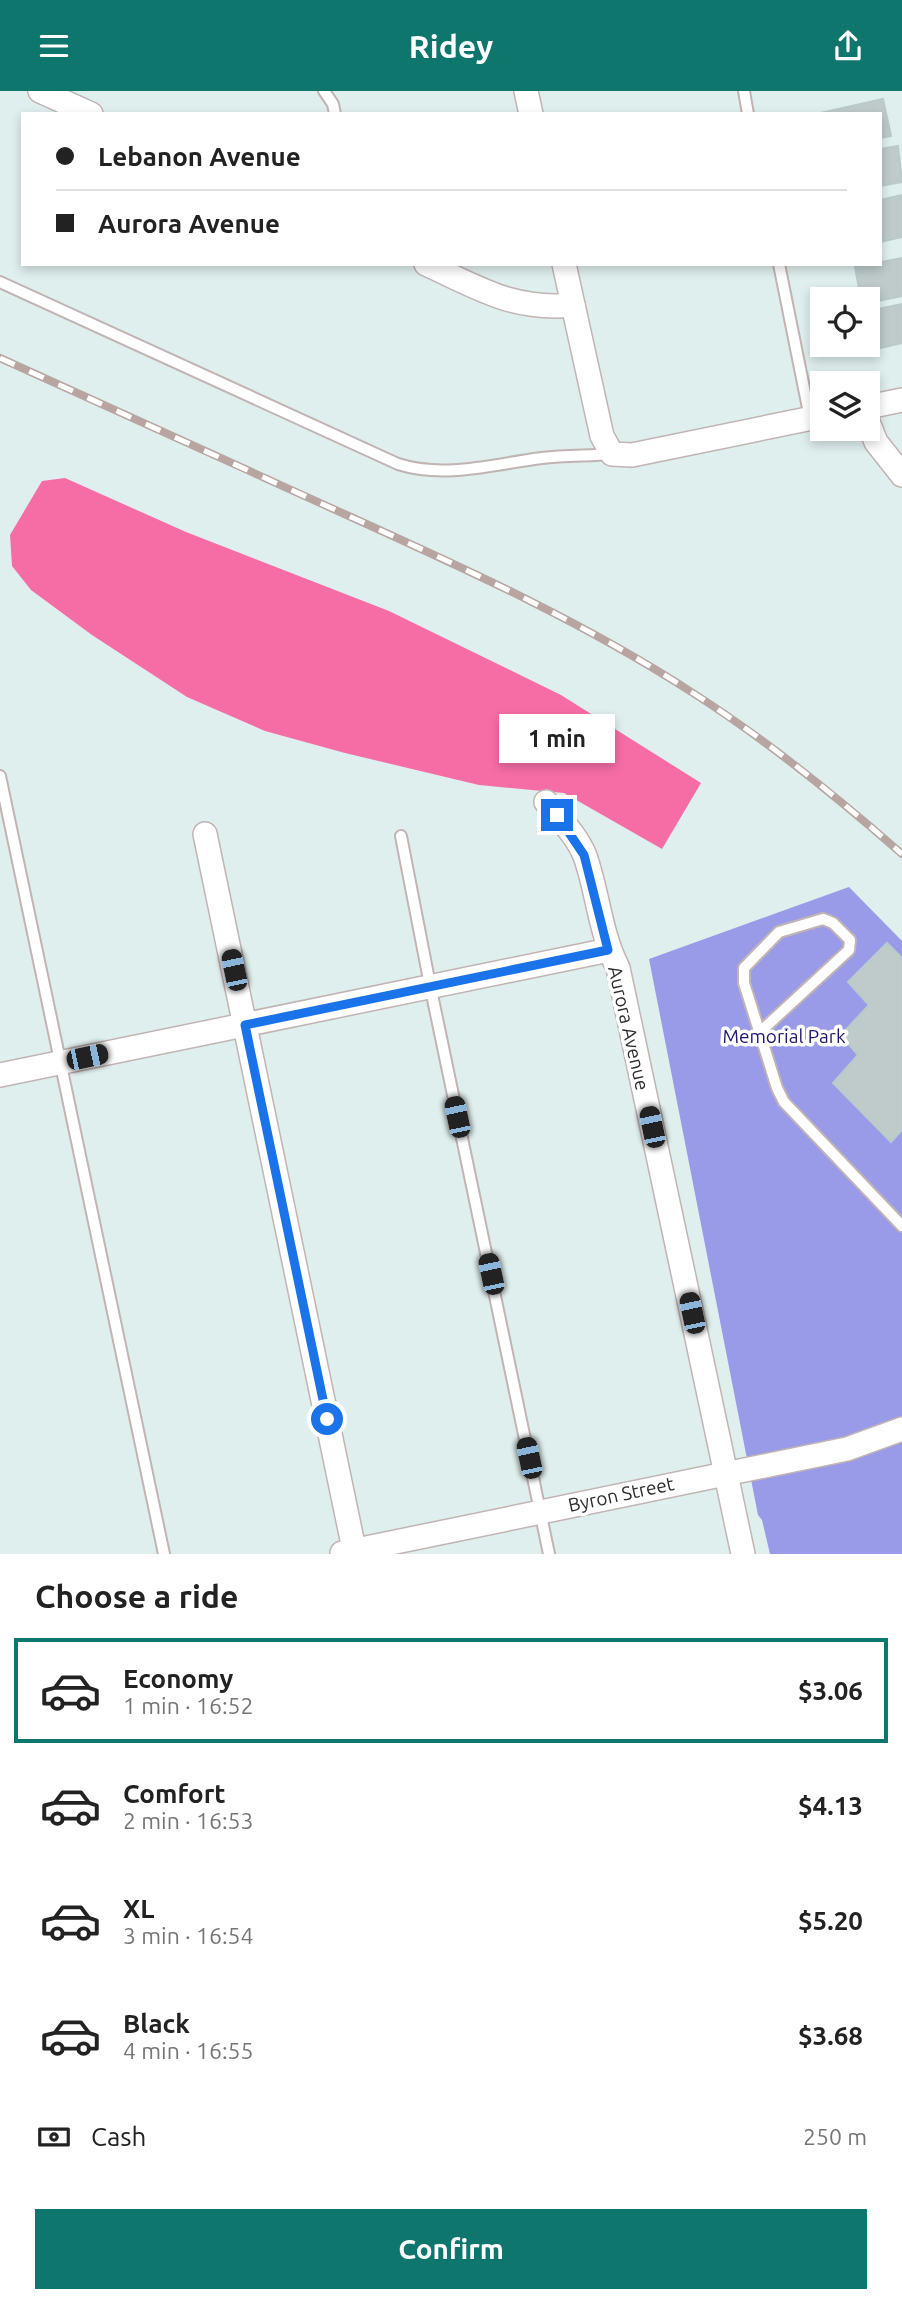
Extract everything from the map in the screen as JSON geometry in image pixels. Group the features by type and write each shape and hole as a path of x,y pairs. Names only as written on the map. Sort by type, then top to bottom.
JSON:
{"street":[{"path":"40,91 87,112"},
{"path":"526,91 531,112"},
{"path":"430,266 509,302 543,308 573,305"},
{"path":"564,266 602,436 612,454 632,455 810,418"},
{"path":"880,405 902,400"},
{"path":"876,441 902,475"},
{"name":"Aurora Avenue","path":"546,802 567,827 584,855 608,950 618,968 743,1554"},
{"path":"205,834 350,1553"},
{"path":"0,1075 608,950"},
{"name":"Byron Street","path":"350,1553 540,1511 847,1449 902,1429"}],"lane":[{"path":"324,91 333,104 335,112"},
{"path":"744,91 748,112"},
{"path":"779,266 810,392"},
{"path":"0,282 398,464 420,471 448,471 545,457 612,454"},
{"path":"0,776 164,1554"},
{"path":"401,836 550,1554"},
{"path":"761,1031 849,950 850,940 833,923 823,919 779,932 744,968 744,983 777,1088 784,1102 900,1220"}],"green space":[{"name":"Memorial Park","path":"849,887 902,941 902,1554 770,1554 762,1520 758,1515 649,959"}],"shaded area":[{"path":"65,478 186,532 389,611 561,695 701,783 662,849 564,793 479,785 345,753 265,731 187,697 92,635 31,590 12,566 10,535 42,481"}],"building":[{"path":"883,99 891,136 882,138 882,112 825,112"},
{"path":"898,146 902,182 882,186 882,149"},
{"path":"902,195 902,237 882,242 882,200"},
{"path":"902,258 902,296 880,301 880,287 859,287 855,267 882,266 882,262"},
{"path":"902,304 902,343 880,348 880,309"},
{"path":"887,943 902,958 902,1130 891,1142 833,1083 858,1055 841,1035 869,1005 848,982"}],"railway":[{"path":"0,358 439,557 610,643 748,730 827,790 902,854"}],"route":[{"path":"327,1419 245,1025 608,950 584,855 557,815"}]}
